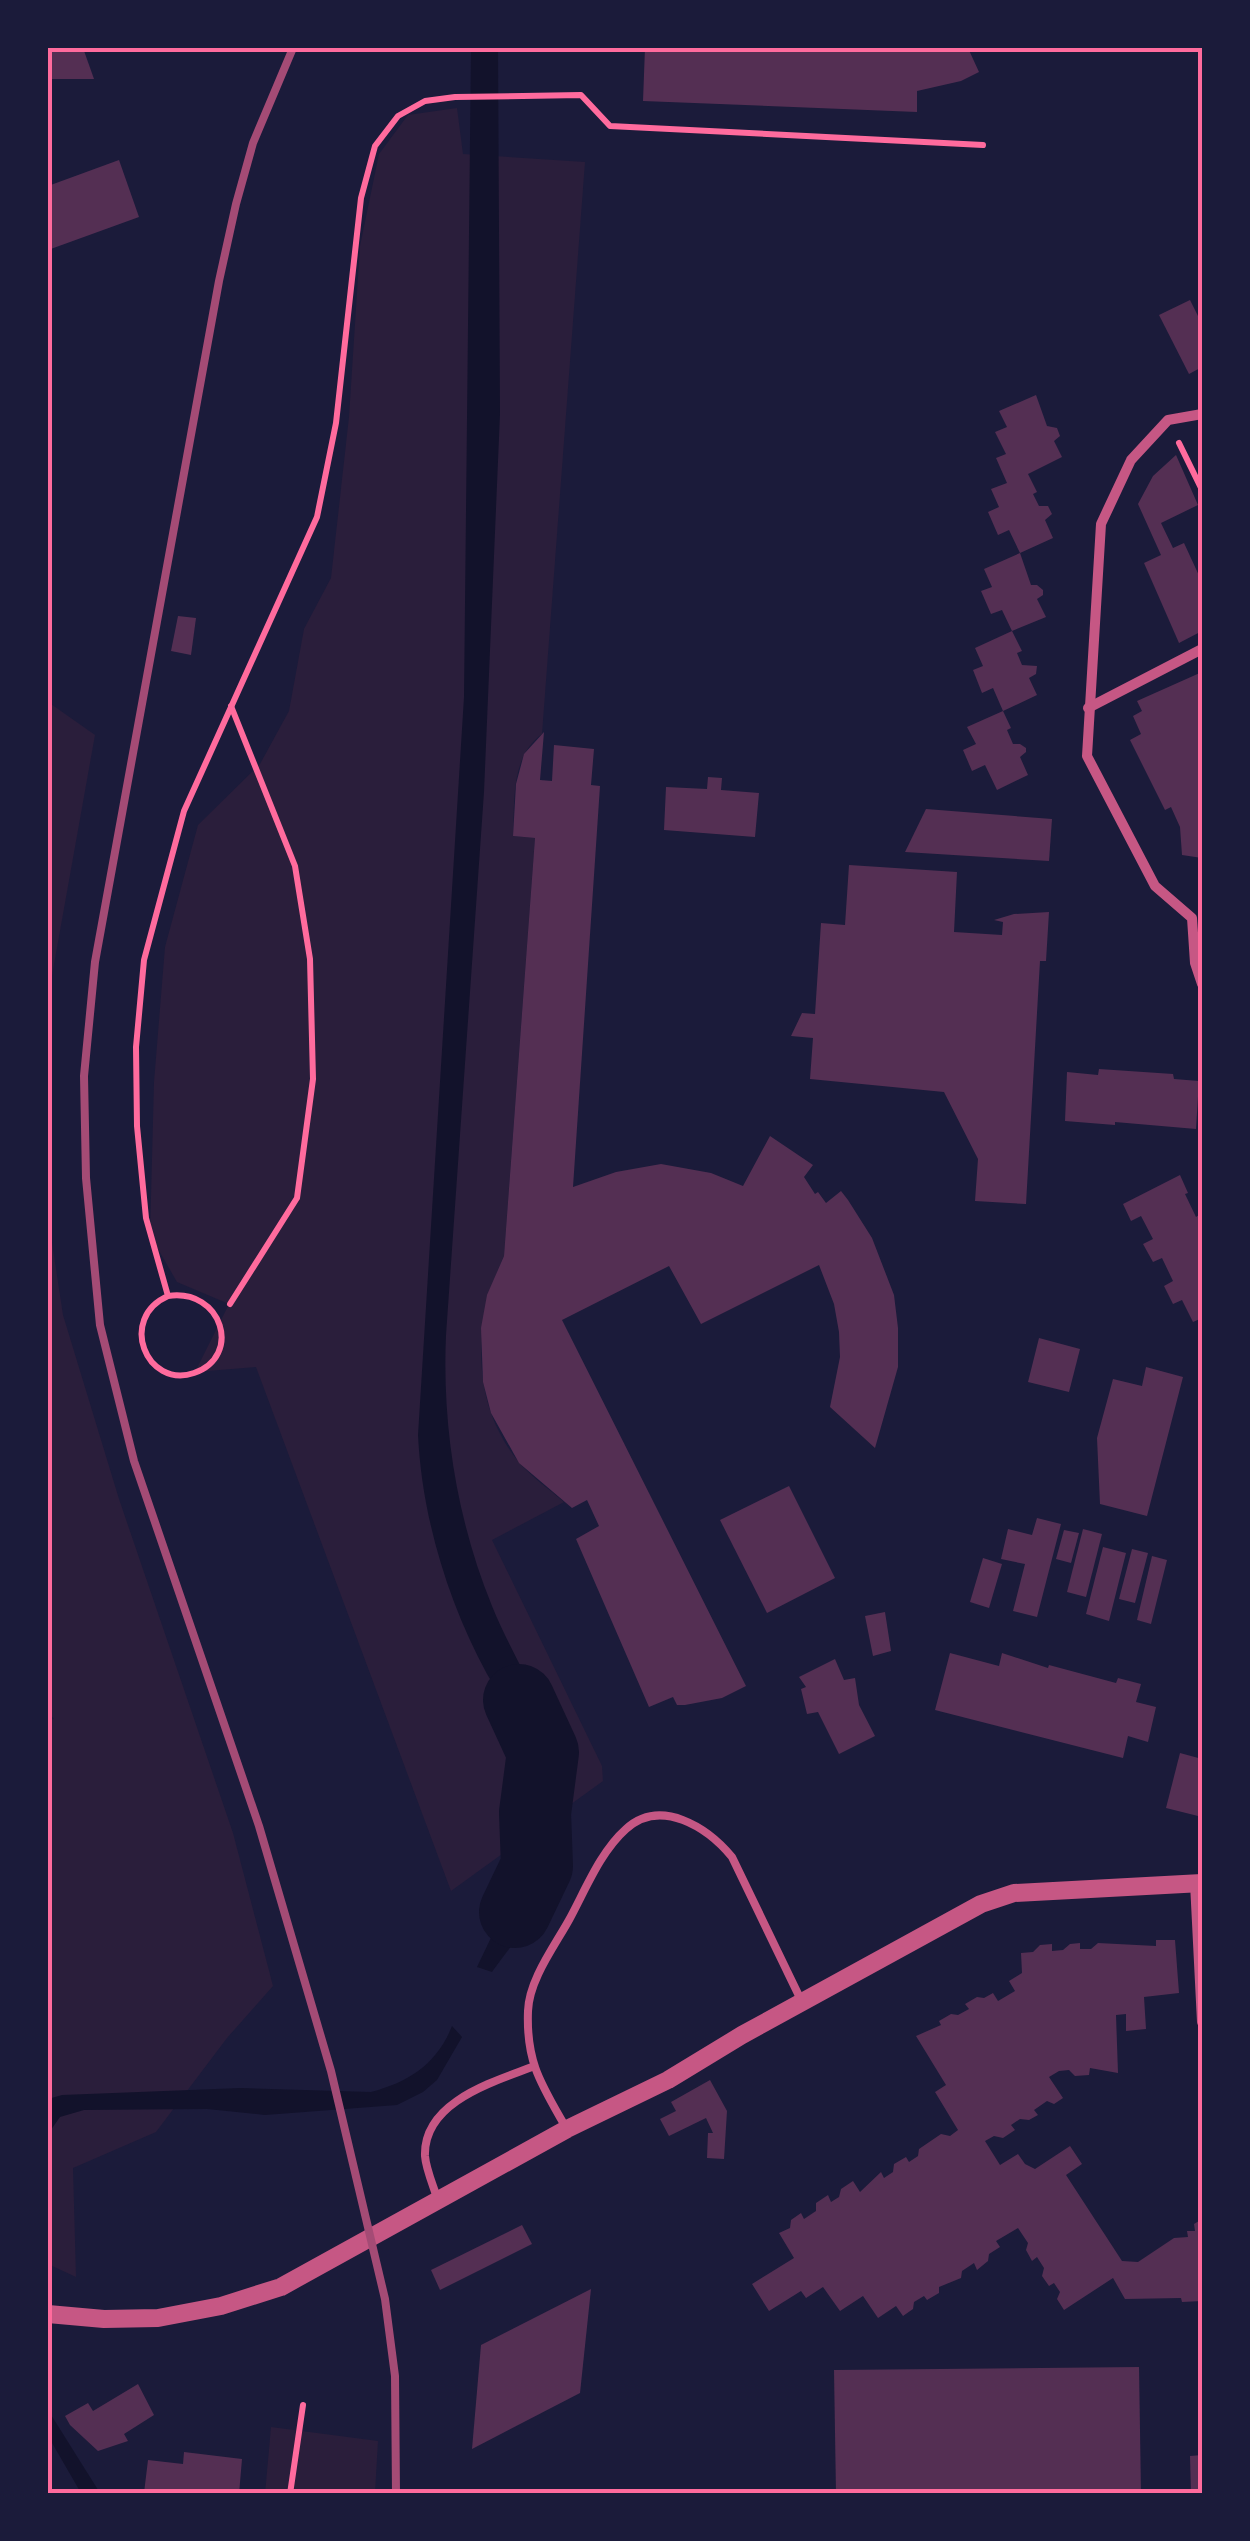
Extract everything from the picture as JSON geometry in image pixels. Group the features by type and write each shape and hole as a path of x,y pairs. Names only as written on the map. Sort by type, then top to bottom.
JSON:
{"street":[{"path":"1202,414 1168,420 1131,460 1101,524 1087,756 1155,886 1197,917 1196,963 1202,984"},
{"path":"1088,708 1202,649"},
{"path":"48,2314 158,2318 221,2306 282,2286 567,2130 668,2080 742,2034 981,1904 1014,1893 1199,1883 1202,2022"}],"lane":[{"path":"567,2130 532,2067 528,2006 542,1969 616,1840 628,1826 644,1818 680,1818 720,1843 732,1857 802,2004"},
{"path":"438,2201 425,2159 426,2145 438,2120 453,2102 532,2067"}],"path":[{"path":"168,1296 146,1218 136,1126 136,1046 144,960 184,811 317,517 336,423 360,198 375,146 398,116 425,102 582,96 610,126 982,145"},
{"path":"1168,420 1202,490"},
{"path":"230,705 295,866 310,959 313,1079 297,1198 230,1304"},
{"path":"168,1296 196,1296 208,1304 221,1328 216,1354 195,1372 166,1371 149,1359 143,1347 145,1316 168,1296"},
{"path":"290,2494 303,2405"}],"shaded area":[{"path":"471,48 498,48 500,414 484,792 445,1370 454,1473 469,1540 492,1606 557,1737 560,1753 549,1808 559,1858 556,1878 492,1972 477,1967 530,1856 541,1760 487,1674 460,1618 431,1528 418,1435 464,697"},
{"path":"457,108 463,154 585,162 542,734 524,755 515,794 513,836 535,838 504,1256 486,1308 481,1361 484,1388 502,1438 523,1467 564,1502 492,1540 602,1766 603,1781 451,1891 256,1367 195,1372 229,1304 177,1282 150,1235 154,1082 165,947 198,825 260,764 289,711 304,629 331,578 349,417 360,246 379,154 408,115"},
{"path":"48,702 95,735 48,998"},
{"path":"48,1216 63,1315 119,1499 233,1833 273,1986 227,2038 156,2132 73,2168 76,2277 48,2264 48,1720 54,1719 48,1712"},
{"path":"452,2026 462,2037 437,2080 397,2105 265,2115 207,2109 84,2110 60,2117 48,2134 48,2099 62,2095 241,2088 371,2092 420,2070 438,2051"},
{"path":"48,2410 100,2493 81,2493 48,2436"},
{"path":"271,2427 378,2441 375,2493 265,2494"}],"building":[{"path":"48,48 83,48 94,79 48,79"},
{"path":"645,48 968,48 979,72 961,81 917,91 917,112 643,101"},
{"path":"119,160 139,217 48,250 48,186"},
{"path":"1190,300 1202,324 1202,367 1189,374 1159,315"},
{"path":"1036,395 1047,426 1057,428 1060,436 1054,441 1062,457 1028,474 1039,506 1048,506 1052,514 1045,520 1053,538 1020,553 1009,530 998,535 988,512 999,507 991,489 1007,483 996,458 1006,454 995,432 1007,427 999,411"},
{"path":"1176,455 1198,505 1161,523 1173,548 1184,543 1202,582 1202,631 1179,643 1144,563 1161,555 1138,504 1153,476"},
{"path":"1020,553 1031,585 1043,590 1037,599 1046,617 1012,631 1002,610 991,614 981,591 992,587 984,569"},
{"path":"178,616 196,618 191,655 171,651"},
{"path":"1012,631 1022,651 1017,653 1022,665 1037,666 1036,674 1029,678 1037,695 1003,711 993,688 982,693 973,670 983,666 975,648"},
{"path":"1202,672 1202,858 1182,855 1180,827 1171,807 1165,810 1130,740 1141,734 1133,716 1142,711 1137,701"},
{"path":"1003,711 1013,744 1026,748 1020,757 1028,775 997,790 985,765 972,771 963,750 976,744 967,727"},
{"path":"544,732 540,780 552,781 554,745 594,749 591,785 600,786 573,1187 616,1172 661,1164 711,1173 743,1186 770,1136 813,1165 804,1177 826,1203 841,1191 872,1238 894,1295 898,1367 875,1448 830,1407 840,1357 839,1332 834,1304 819,1265 701,1324 669,1266 562,1320 746,1686 722,1698 685,1705 677,1705 673,1697 649,1707 576,1539 599,1526 587,1500 572,1508 519,1463 491,1413 483,1382 481,1328 487,1295 504,1256 535,838 513,836 516,784 524,754"},
{"path":"708,777 722,778 721,790 759,793 755,837 664,830 666,787 707,789"},
{"path":"926,809 1052,819 1049,861 905,852"},
{"path":"849,865 957,872 954,932 1002,935 1003,922 994,920 1014,914 1049,912 1046,961 1040,961 1026,1204 975,1201 978,1159 944,1092 810,1079 813,1038 791,1036 802,1013 815,1014 821,923 845,925"},
{"path":"1099,1069 1173,1074 1174,1079 1199,1081 1196,1129 1065,1121 1067,1072 1098,1075"},
{"path":"1180,1175 1188,1193 1185,1194 1202,1222 1202,1318 1193,1322 1182,1300 1173,1304 1164,1286 1173,1281 1162,1258 1153,1262 1143,1244 1153,1239 1141,1216 1131,1221 1123,1204"},
{"path":"1039,1338 1080,1349 1069,1392 1028,1382"},
{"path":"1146,1367 1183,1377 1147,1516 1100,1504 1097,1438 1113,1379 1142,1386"},
{"path":"789,1486 835,1578 767,1613 720,1520"},
{"path":"1037,1518 1061,1524 1037,1617 1013,1611 1025,1564 1001,1559 1008,1529 1032,1535"},
{"path":"1083,1529 1102,1534 1086,1597 1067,1592"},
{"path":"1064,1530 1079,1533 1071,1563 1056,1559"},
{"path":"1103,1547 1126,1553 1109,1621 1086,1614"},
{"path":"1132,1549 1148,1553 1135,1603 1119,1599"},
{"path":"1152,1556 1167,1560 1151,1624 1137,1620"},
{"path":"983,1558 1002,1564 989,1608 970,1602"},
{"path":"885,1612 891,1651 873,1656 865,1616"},
{"path":"950,1653 999,1666 1002,1653 1048,1668 1049,1665 1116,1683 1118,1678 1141,1684 1136,1702 1156,1707 1148,1742 1128,1736 1123,1758 935,1710"},
{"path":"835,1659 844,1680 855,1678 859,1705 875,1736 839,1754 818,1712 807,1714 801,1689 806,1687 799,1677"},
{"path":"1180,1753 1202,1759 1202,1817 1166,1808"},
{"path":"1156,1940 1175,1940 1179,1993 1144,1997 1146,2029 1126,2031 1126,2014 1116,2015 1118,2073 1090,2068 1089,2075 1075,2076 1069,2070 1059,2071 1049,2077 1063,2098 1054,2104 1047,2101 1034,2110 1038,2115 1011,2125 1015,2130 1003,2138 994,2136 985,2141 1000,2165 1018,2154 1035,2169 1070,2146 1082,2164 1066,2175 1122,2261 1138,2262 1174,2238 1188,2237 1187,2231 1195,2231 1194,2224 1202,2219 1202,2301 1125,2299 1113,2278 1064,2310 1057,2299 1060,2292 1042,2276 1044,2268 1037,2257 1032,2261 1026,2250 1028,2243 1018,2228 996,2241 1000,2247 977,2270 974,2263 962,2271 961,2278 939,2287 939,2293 914,2302 913,2309 903,2316 896,2306 878,2318 863,2296 840,2311 823,2287 806,2298 801,2291 769,2311 752,2284 794,2258 779,2233 790,2228 791,2220 801,2213 804,2219 816,2211 816,2203 828,2195 831,2202 839,2197 841,2189 853,2181 860,2192 881,2172 884,2178 893,2172 894,2164 918,2156 919,2149 941,2134 950,2136 958,2130 935,2092 946,2085 916,2036 941,2025 939,2021 951,2014 969,2009 965,2004 977,1997 993,1993 998,2001 1015,1991 1009,1981 1022,1973 1021,1953 1033,1952 1040,1945 1052,1944 1052,1951 1080,1943 1080,1949 1091,1949 1098,1943 1156,1946"},
{"path":"710,2080 727,2111 724,2159 707,2158 708,2133 713,2133 706,2118 669,2136 660,2119 676,2111 671,2102"},
{"path":"522,2225 532,2244 440,2290 431,2270"},
{"path":"591,2289 580,2393 472,2449 481,2345"},
{"path":"1139,2367 1141,2494 836,2494 834,2370"},
{"path":"138,2384 154,2415 124,2434 128,2441 98,2451 65,2416 88,2403 93,2411"},
{"path":"184,2452 242,2459 239,2494 159,2490 159,2494 144,2493 148,2460 183,2464"},
{"path":"1202,2455 1202,2494 1191,2494 1190,2456"}],"waterway":[{"path":"515,1912 537,1866 535,1813 543,1752 519,1700"}],"railway":[{"path":"293,48 253,143 219,281 95,962 84,1076 86,1178 100,1325 134,1461 259,1826 331,2071 385,2299 395,2376 396,2494"}]}
